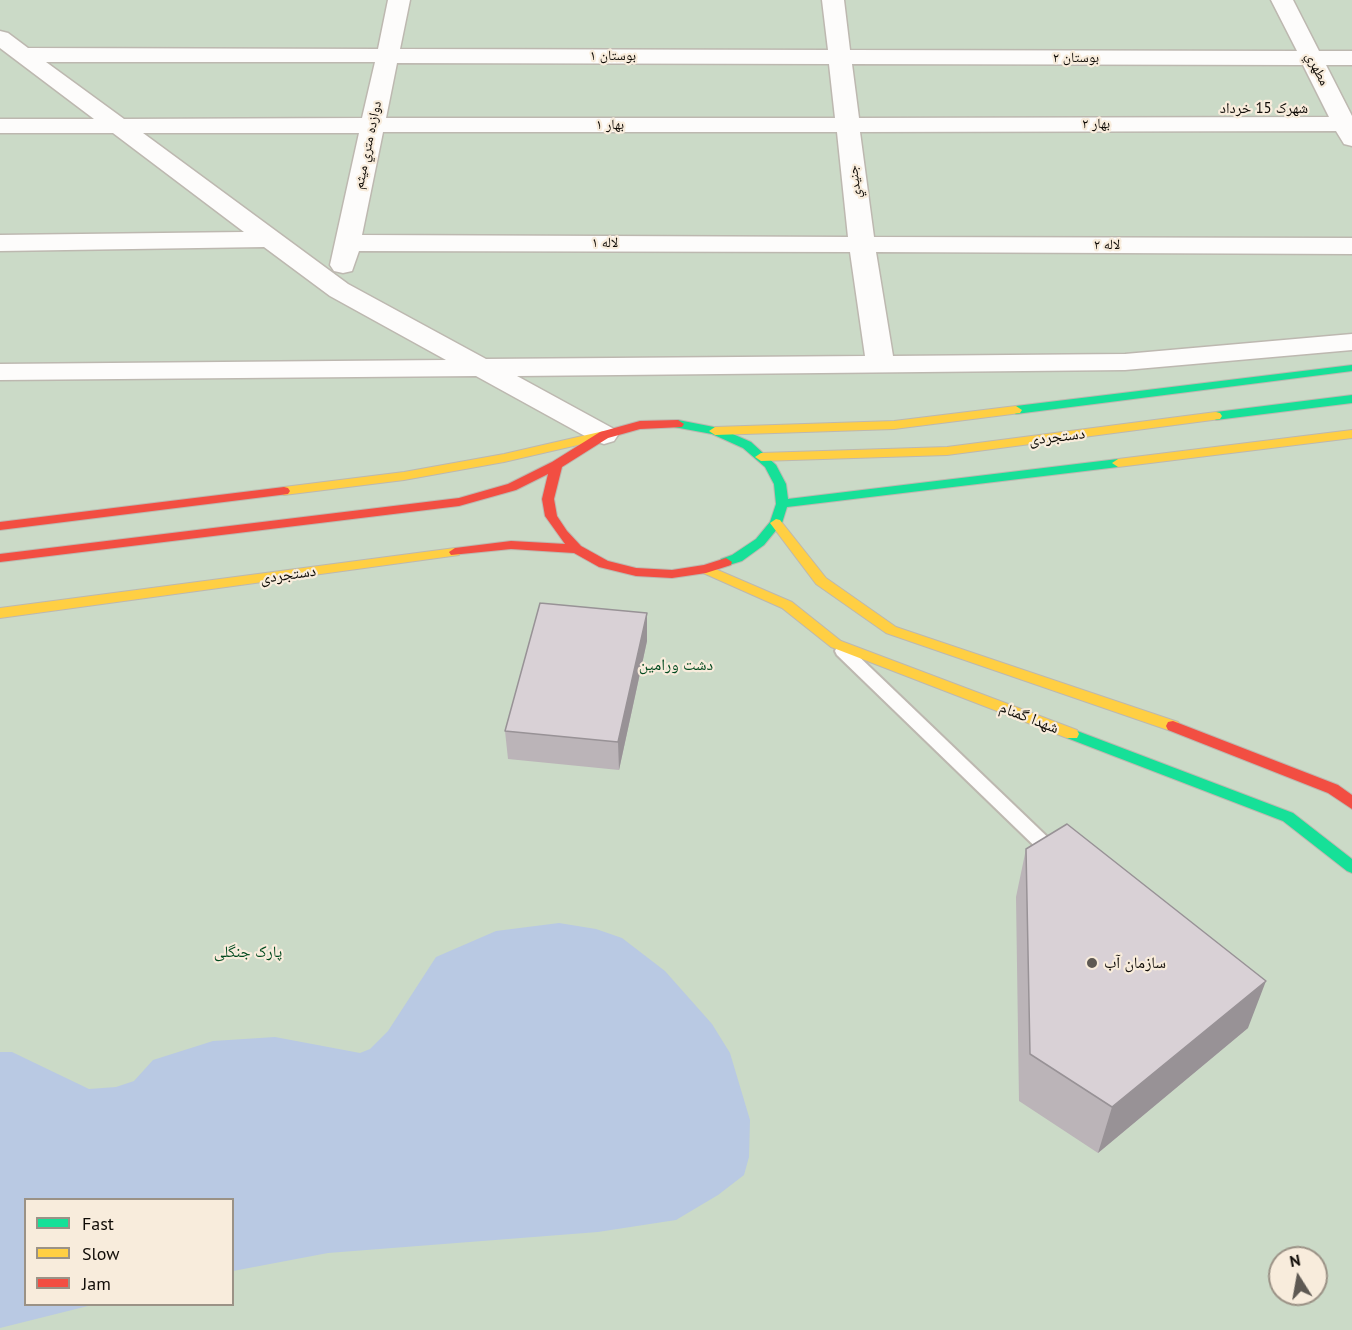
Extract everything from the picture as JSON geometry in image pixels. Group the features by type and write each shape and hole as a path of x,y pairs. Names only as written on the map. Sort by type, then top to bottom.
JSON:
{"main road":[{"path":"0,526 404,476 504,458 640,425 678,424 715,431 894,425 1352,368"},
{"name":"دستجردی","path":"761,457 947,451 1352,399"},
{"path":"556,465 548,499 551,516 562,534 577,549 604,564 636,572 672,574 706,569 737,558 753,548 776,524 782,504 780,484 770,465 747,445 715,431"},
{"name":"دستجردی","path":"782,504 1352,434"},
{"path":"0,558 459,502 512,487 556,465 604,435"},
{"path":"776,524 821,581 891,630 1151,718 1333,789 1352,803"},
{"name":"دستجردی","path":"0,613 511,545 577,549"},
{"name":"شهدا گمنام","path":"706,569 787,605 836,644 1288,817 1352,867"}],"street":[{"name":"دوازده متري میثم","path":"339,290 399,0"},
{"name":"جنيدي","path":"833,0 862,244 880,364"},
{"name":"مطهري","path":"1282,0 1349,129"},
{"path":"0,38 339,290 604,435"},
{"name":"بوستان ۱","path":"23,55 840,57"},
{"name":"بوستان ۲","path":"840,57 1352,58"},
{"name":"بهار ۱","path":"0,126 848,124"},
{"name":"بهار ۲","path":"848,124 1349,129"},
{"path":"0,243 271,239"},
{"name":"لاله ۱","path":"347,243 862,244"},
{"name":"لاله ۲","path":"862,244 1352,246"},
{"path":"0,372 1125,362 1352,342"}],"lane":[{"path":"836,644 1055,855"}],"green space":[{"name":"دشت ورامین","path":"0,0 1352,0 1352,1330 0,1330"}],"water":[{"path":"559,923 596,929 622,938 665,971 712,1024 730,1053 750,1120 749,1157 744,1175 718,1195 676,1220 598,1232 328,1253 234,1271 234,1198 24,1198 24,1306 88,1306 0,1328 0,1052 12,1052 89,1089 116,1087 134,1081 153,1060 213,1041 275,1037 360,1053 370,1049 388,1031 436,957 496,931"}],"building":[{"path":"540,603 647,613 618,742 505,731"},
{"name":"سازمان آب","path":"1067,824 1266,981 1112,1107 1030,1054 1026,849"}],"traffic: fast":[{"path":"1016,410 1352,368"},
{"path":"1216,416 1352,399"},
{"path":"678,424 715,431 747,445 770,465 780,484 782,504 776,523 760,542 737,558 726,562"},
{"path":"782,504 1118,463"},
{"path":"1072,734 1288,817 1352,867"}],"traffic: slow":[{"path":"715,431 894,425 1016,410"},
{"path":"761,457 947,451 1216,416"},
{"path":"1118,463 1352,434"},
{"path":"284,491 404,476 504,458 604,435"},
{"path":"776,523 821,581 891,630 1173,726"},
{"path":"0,613 455,552"},
{"path":"706,569 787,605 836,644 1072,734"}],"traffic: jam":[{"path":"678,424 640,425 604,435 556,465 548,499 551,516 562,534 577,549 604,564 636,572 672,574 706,569 726,562"},
{"path":"0,558 459,502 512,487 556,465"},
{"path":"0,526 284,491"},
{"path":"455,552 511,545 577,549"},
{"path":"1173,726 1333,789 1352,803"}],"place":[{"name":"سازمان آب","path":"1092,963"}],"district":[{"name":"شهرک 15 خرداد","path":"1264,109"}],"park label":[{"name":"پارک جنگلی","path":"248,952"}]}
